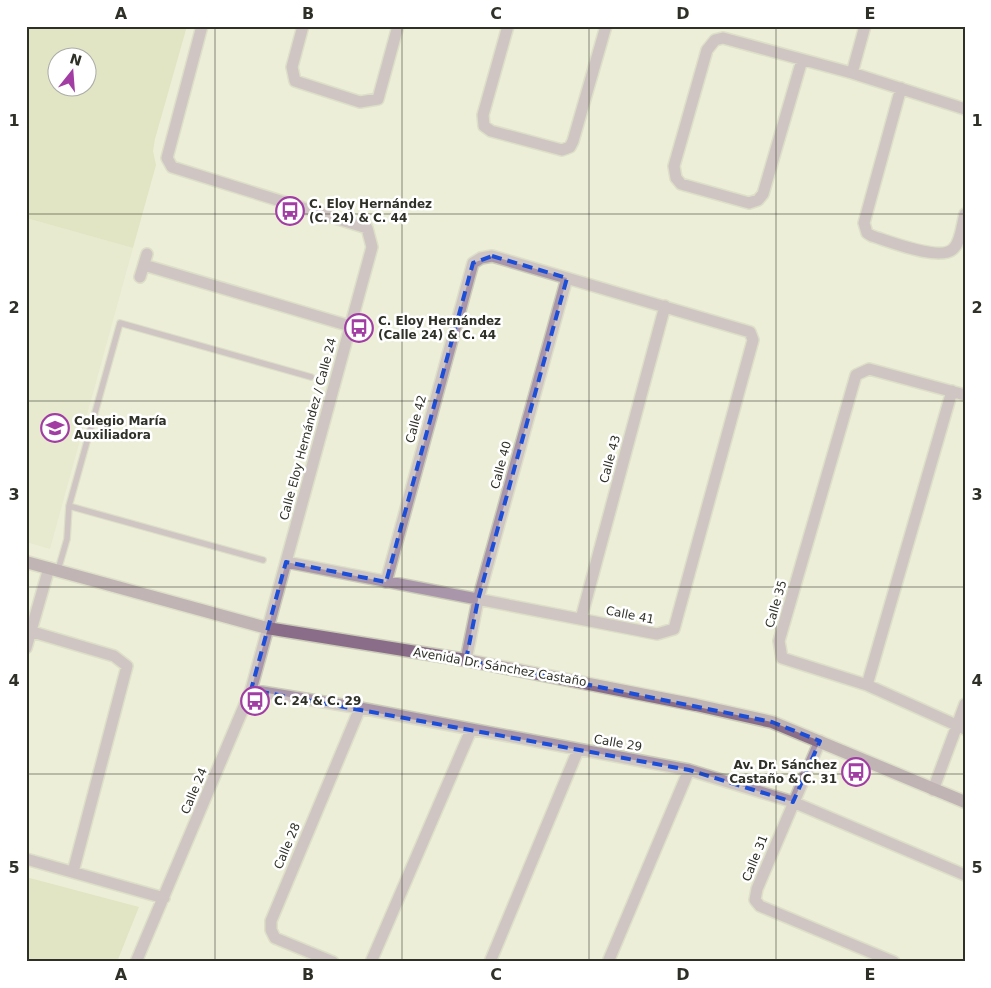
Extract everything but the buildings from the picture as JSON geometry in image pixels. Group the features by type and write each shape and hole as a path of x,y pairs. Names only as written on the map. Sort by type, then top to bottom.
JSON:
{"street":[{"name":"Calle Eloy Hernández / Calle 24","path":"202,26 167,158 172,167 366,228 372,248 267,628"},
{"path":"303,26 292,67 295,81 360,102 378,99 398,26"},
{"path":"508,26 483,114 484,126 491,131 562,150 570,147 606,26"},
{"path":"852,73 865,26"},
{"path":"802,60 763,194 758,200 750,203 681,184 676,178 674,166 707,50 715,40 723,38 852,73 965,110"},
{"path":"901,88 864,223 867,232 872,236 938,255 950,253 956,246 965,214"},
{"name":"Calle 42","path":"386,582 473,263 481,258 492,256 567,278"},
{"path":"140,277 145,259 350,326"},
{"path":"567,278 665,306"},
{"name":"Calle 40","path":"466,660 478,600 567,278"},
{"name":"Calle 41","path":"286,562 657,634 674,629 753,340 750,332 745,329 665,306"},
{"name":"Calle 43","path":"581,619 665,306"},
{"name":"Calle 35","path":"952,391 869,369 856,375 779,641 782,658 867,685 962,728"},
{"path":"867,685 952,391 965,395"},
{"name":"Avenida Dr. Sánchez Castaño","path":"26,562 267,628 466,660 696,705 772,722 965,802"},
{"path":"26,648 29,630 53,569"},
{"name":"Calle 24","path":"136,962 251,690 267,628"},
{"path":"29,630 114,656 127,666 73,872"},
{"name":"Calle 29","path":"251,690 360,708 689,770 793,802 965,874"},
{"path":"933,790 962,728 965,704"},
{"name":"Calle 28","path":"333,962 275,938 271,930 271,921 360,708"},
{"path":"371,962 471,730"},
{"name":"Calle 31","path":"820,741 757,889 755,900 760,906 894,962"},
{"path":"490,962 578,750"},
{"path":"608,962 689,770"},
{"path":"26,859 164,898"}],"lane":[{"path":"53,569 67,539 69,506 120,323 311,376"},
{"path":"69,506 263,560"}],"highlighted area":[{"path":"492,256 567,278 478,600 466,660 772,722 820,741 793,802 689,770 251,690 286,562 386,582 473,263"}],"shaded area":[{"path":"26,26 187,26 155,139 153,151 156,165 133,248 26,218"},
{"name":"Colegio María Auxiliadora","path":"26,218 133,248 50,549 26,542"},
{"path":"26,877 139,907 117,962 26,962"}],"place":[{"name":"C. Eloy Hernández (C. 24) & C. 44","path":"290,211"},
{"name":"C. Eloy Hernández (Calle 24) & C. 44","path":"359,328"},
{"name":"Colegio María Auxiliadora","path":"55,428"},
{"name":"C. 24 & C. 29","path":"255,701"},
{"name":"Av. Dr. Sánchez Castaño & C. 31","path":"856,772"}]}
